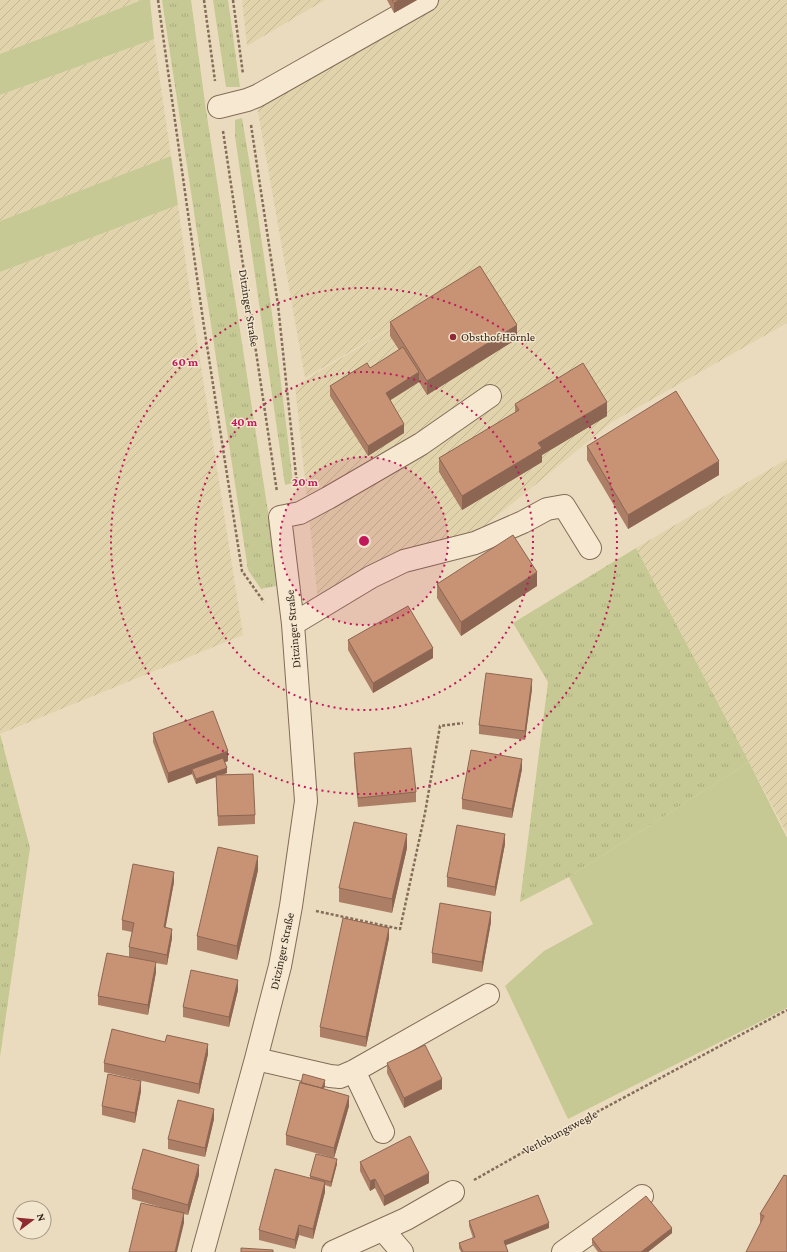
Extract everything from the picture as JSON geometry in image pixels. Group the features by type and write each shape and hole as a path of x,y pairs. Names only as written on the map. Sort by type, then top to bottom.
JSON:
{"street":[{"path":"219,107 257,96 427,0"},
{"path":"290,515 328,498 421,444 490,396"},
{"path":"293,618 404,560 475,543 523,522 547,509 564,506 590,548"},
{"name":"Ditzinger Straße","path":"203,1252 280,966 291,906 306,802 293,618 290,515"},
{"path":"256,1059 340,1077 488,995"},
{"path":"354,1070 383,1132"},
{"path":"333,1252 383,1230 453,1192"},
{"path":"563,1252 642,1196"},
{"path":"383,1230 402,1252"}],"path":[{"path":"158,0 202,320 242,571 268,608 293,618"},
{"name":"Ditzinger Straße","path":"204,0 219,107 290,515"},
{"path":"233,0 278,305 290,515"},
{"path":"291,906 400,929 425,813 440,726 463,723"},
{"name":"Verlobungswegle","path":"453,1192 543,1141 787,1010"}],"shaded area":[{"path":"0,0 142,0 0,54"},
{"path":"242,0 325,0 247,46"},
{"path":"440,0 787,0 787,323 612,422 465,542 318,601 295,386 423,309 305,378 257,106"},
{"path":"154,39 171,156 0,221 0,95"},
{"path":"178,205 195,328 243,635 0,734 0,272"},
{"path":"787,459 787,834 636,548"}],"green space":[{"path":"142,0 150,0 154,39 0,95 0,54"},
{"path":"162,0 191,0 206,110 273,544 276,586 261,589 248,570"},
{"path":"213,0 228,0 240,87 226,87"},
{"path":"242,118 264,254 288,437 293,483 285,485 235,136 235,120"},
{"path":"171,156 178,205 0,272 0,221"},
{"path":"636,548 749,762 569,877 520,902 548,682 513,623"},
{"path":"0,734 30,848 0,1057"},
{"path":"749,762 787,838 787,1008 568,1119 505,986 544,951 593,924 569,877"}],"building":[{"path":"392,0 399,0 394,3"},
{"name":"Obsthof Hörnle","path":"480,266 517,325 427,381 390,322"},
{"path":"403,347 419,372 386,393 404,424 368,446 330,386 367,363 370,368"},
{"path":"583,363 607,402 538,443 542,448 462,496 439,458 519,410 515,404"},
{"path":"676,391 719,461 628,515 587,446"},
{"path":"513,535 537,572 461,622 437,584"},
{"path":"408,606 433,648 373,683 348,640"},
{"path":"486,673 532,679 525,731 479,725"},
{"path":"213,711 228,751 168,773 153,733"},
{"path":"411,748 416,792 358,798 354,753"},
{"path":"471,750 522,759 512,809 462,799"},
{"path":"223,758 227,768 196,779 192,769"},
{"path":"253,774 255,815 218,816 216,775"},
{"path":"354,822 407,834 392,899 339,888"},
{"path":"457,825 505,834 495,887 447,877"},
{"path":"218,847 258,856 237,946 197,936"},
{"path":"133,864 174,872 164,927 172,929 167,955 129,947 134,923 122,920"},
{"path":"440,903 491,912 482,962 432,953"},
{"path":"343,918 389,928 366,1037 320,1027"},
{"path":"107,953 156,962 148,1005 98,996"},
{"path":"191,970 238,980 229,1017 183,1007"},
{"path":"112,1029 165,1042 167,1035 208,1044 199,1084 104,1063"},
{"path":"425,1045 442,1079 404,1098 387,1063"},
{"path":"108,1074 141,1081 135,1113 102,1106"},
{"path":"303,1074 325,1080 322,1088 301,1083"},
{"path":"300,1082 349,1096 334,1148 286,1135"},
{"path":"178,1100 214,1109 205,1148 168,1139"},
{"path":"410,1136 429,1173 384,1196 375,1179 370,1181 360,1162"},
{"path":"143,1149 199,1165 188,1205 132,1189"},
{"path":"316,1154 337,1159 331,1182 310,1176"},
{"path":"275,1169 325,1182 313,1229 299,1225 295,1240 259,1230"},
{"path":"784,1175 787,1176 787,1252 746,1252 764,1216 760,1214"},
{"path":"538,1195 549,1223 504,1241 508,1252 463,1252 459,1243 475,1237 469,1221"},
{"path":"646,1196 672,1228 641,1252 602,1252 592,1239"},
{"path":"141,1203 184,1213 175,1252 129,1252"},
{"path":"241,1248 273,1250 273,1252 241,1252"}],"place":[{"name":"Obsthof Hörnle","path":"453,337"}]}
